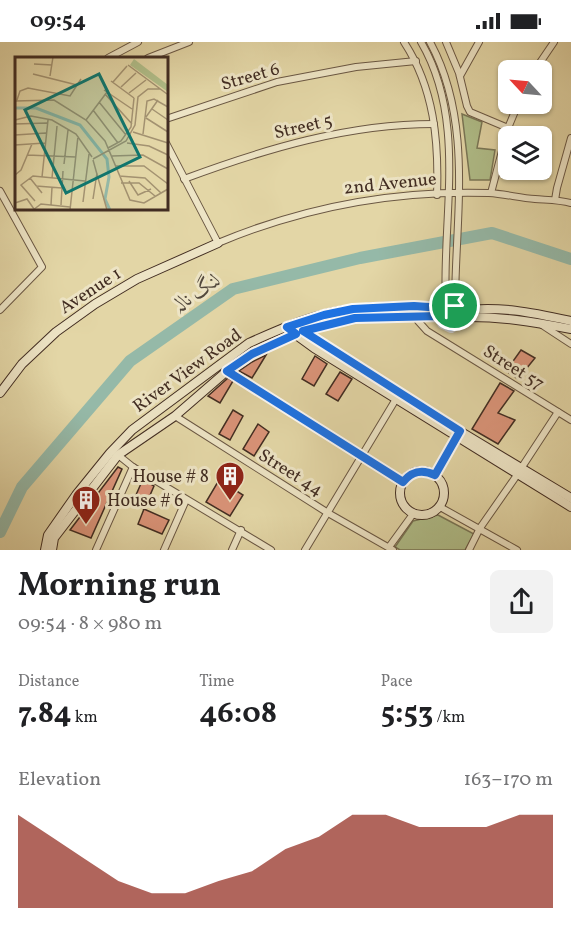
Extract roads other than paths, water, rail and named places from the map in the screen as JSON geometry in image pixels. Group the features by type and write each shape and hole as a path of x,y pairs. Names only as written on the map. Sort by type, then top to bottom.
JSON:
{"street":[{"path":"110,57 138,42"},
{"path":"151,57 189,42"},
{"path":"404,42 416,61 431,103 436,144 437,195"},
{"path":"421,42 437,76 444,104 449,168 447,220 451,308"},
{"path":"430,42 451,95 457,134 459,194 451,308"},
{"path":"446,42 460,76 470,112 503,126"},
{"path":"460,76 479,42"},
{"path":"542,60 554,42"},
{"path":"122,51 125,57"},
{"name":"Street 6","path":"168,118 277,82 356,67 416,61"},
{"name":"Street 5","path":"184,179 262,151 318,137 408,124 434,124"},
{"path":"555,200 571,138"},
{"path":"168,147 218,243"},
{"path":"491,193 498,166"},
{"name":"2nd Avenue","path":"218,243 243,232 300,214 351,202 390,197 491,193 571,203"},
{"path":"0,310 42,267 1,196"},
{"name":"Avenue 1","path":"0,393 22,364 56,332 95,304 137,279 218,243"},
{"name":"River View Road","path":"45,550 48,535 76,495 132,430 249,343 324,315 353,309 414,306 519,310 571,321"},
{"name":"River View Road","path":"52,550 54,538 118,455 175,416 227,371 252,354 299,333 355,318 417,315 451,308 484,316 571,329"},
{"name":"Street 57","path":"417,315 418,321 427,331 571,420"},
{"path":"539,323 571,344"},
{"path":"291,326 396,399 459,434"},
{"path":"299,333 459,434 520,471 571,498"},
{"path":"227,371 403,482"},
{"path":"305,550 396,399"},
{"path":"469,550 480,528 558,412"},
{"name":"Street 44","path":"175,416 328,513 391,549"},
{"path":"435,475 459,434"},
{"path":"118,455 186,500 241,530 271,550"},
{"path":"96,550 133,467"},
{"path":"421,471 435,475 444,487 440,507 427,515 413,514 403,504 400,489 403,482 414,473 421,471"},
{"path":"520,471 571,507"},
{"path":"164,550 186,500"},
{"path":"440,507 517,550"},
{"path":"391,549 413,514"},
{"path":"232,550 241,530"}],"waterway":[{"name":"لنگ نالہ","path":"0,532 22,487 130,361 233,289 360,258 492,233 571,259"}],"place":[{"name":"House # 8","path":"230,502"},
{"name":"House # 6","path":"86,526"}]}
